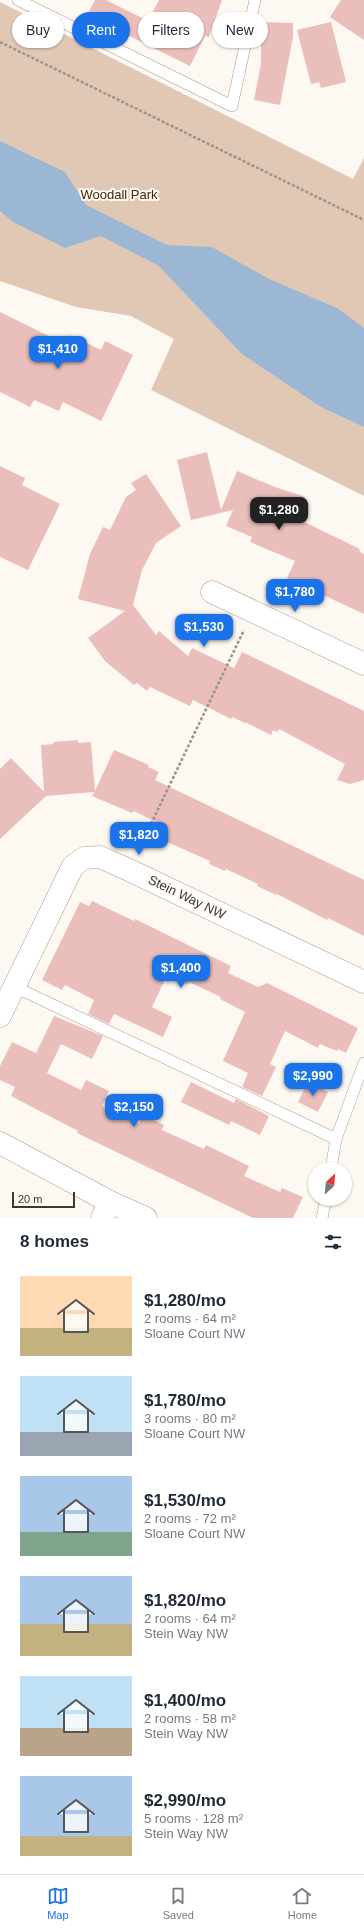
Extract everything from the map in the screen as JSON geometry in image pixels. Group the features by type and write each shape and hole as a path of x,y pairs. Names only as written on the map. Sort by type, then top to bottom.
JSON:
{"street":[{"path":"212,592 364,664"},
{"name":"Stein Way NW","path":"0,1016 74,866 84,858 100,857 364,982"},
{"path":"0,1143 106,1210 146,1218"}],"lane":[{"path":"18,0 232,106 255,0"},
{"path":"15,987 336,1139"},
{"path":"331,1162 336,1139 364,1063"},
{"path":"322,1218 325,1206"}],"path":[{"path":"0,42 364,220"},
{"path":"129,870 252,612"}],"green space":[{"name":"Woodall Park","path":"0,2 20,12 12,12 12,48 64,48 64,34 72,38 72,48 92,48 353,179 364,158 364,496 151,390 174,339 131,316 76,307 0,281"}],"water":[{"path":"0,141 65,172 86,205 167,245 212,247 269,279 337,308 364,328 364,427 321,407 242,354 159,266 101,236 65,248 13,222 0,211"}],"building":[{"path":"95,0 106,0 130,12 89,12"},
{"path":"159,0 222,0 218,12 212,12 212,28 209,37 205,36 204,38 204,12 153,12"},
{"path":"341,0 364,0 364,40 330,17"},
{"path":"130,12 138,16 138,40 130,36"},
{"path":"268,22 293,23 293,37 280,105 254,100 261,64 261,48 268,48"},
{"path":"331,22 346,82 321,88 319,82 311,84 297,30"},
{"path":"154,48 199,48 190,66"},
{"path":"0,312 65,344 69,335 101,350 105,341 133,355 101,421 63,402 59,411 34,400 30,407 0,392"},
{"path":"207,452 221,510 237,471 275,487 305,497 296,518 360,549 359,551 364,554 364,614 287,578 295,561 250,542 252,537 226,526 233,510 191,520 177,460"},
{"path":"0,466 25,478 22,485 60,504 28,570 0,557"},
{"path":"146,474 181,526 156,543 142,570 133,605 156,635 159,631 188,656 192,648 234,668 242,652 364,711 364,780 350,784 337,780 345,764 279,729 277,732 273,730 271,735 245,722 232,717 231,719 193,700 190,706 150,687 147,691 137,683 134,685 105,661 88,638 125,611 78,599 90,554 103,527 110,530 126,497 136,490 131,483"},
{"path":"78,740 78,743 91,742 95,791 114,750 149,765 148,767 159,772 155,780 364,880 364,936 328,918 327,920 277,894 276,895 257,886 258,884 226,869 225,871 209,864 210,861 158,838 164,826 134,811 132,813 92,796 94,792 46,796 0,839 0,769 11,758 44,792 41,745 54,744 53,742"},
{"path":"92,901 134,921 135,919 231,966 228,973 258,987 267,983 358,1028 346,1053 320,1044 318,1048 285,1031 270,1064 276,1067 262,1096 242,1087 248,1073 223,1061 245,1012 220,999 221,997 189,982 188,985 167,975 152,1007 172,1017 163,1037 114,1014 109,1024 88,1014 94,1000 65,985 62,990 42,980 80,902 89,906"},
{"path":"54,1016 103,1036 92,1059 61,1044 47,1073 81,1090 86,1080 109,1091 102,1106 139,1124 143,1115 164,1125 162,1130 204,1149 206,1145 249,1166 244,1176 280,1192 282,1188 303,1197 293,1218 253,1218 77,1133 78,1131 11,1096 15,1087 0,1080 0,1066 12,1042 36,1053"},
{"path":"191,1082 234,1103 236,1099 269,1116 260,1135 231,1121 229,1125 181,1102"},
{"path":"308,1082 328,1092 318,1112 298,1102"}]}
